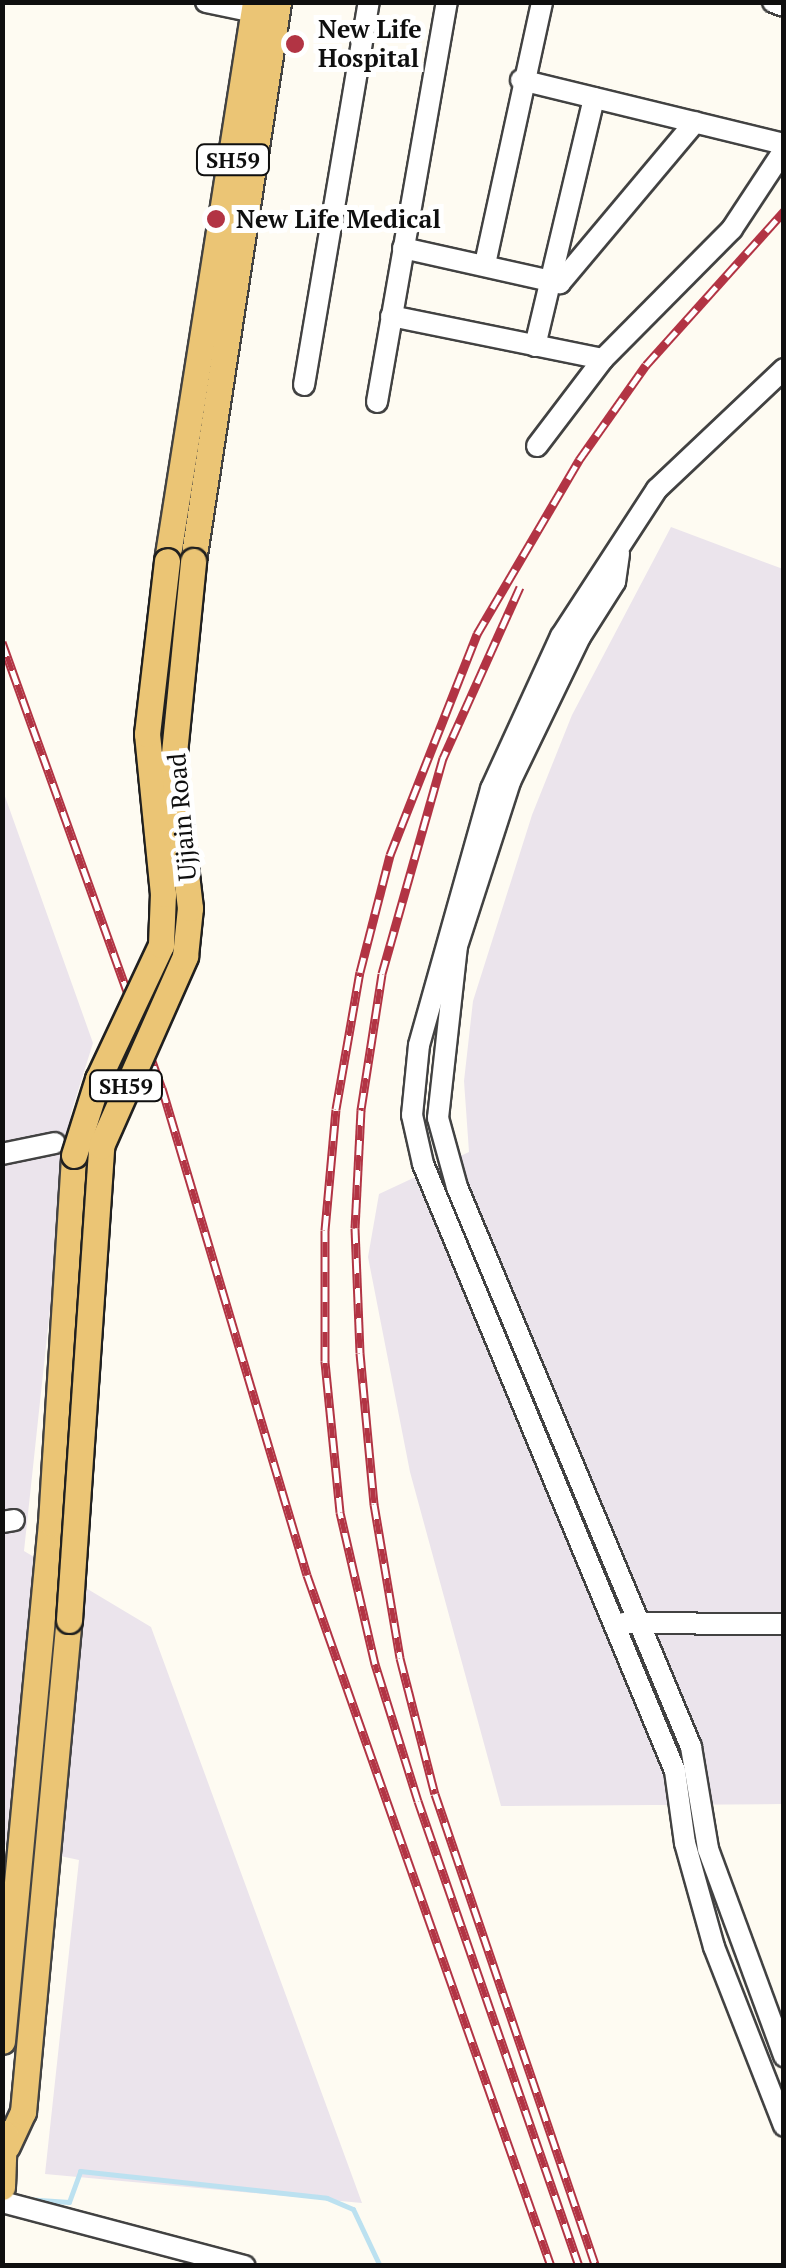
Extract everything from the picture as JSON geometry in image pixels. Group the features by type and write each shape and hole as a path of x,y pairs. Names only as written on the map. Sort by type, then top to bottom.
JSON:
{"main road":[{"name":"Ujjain Road","path":"180,561 228,264 262,6"},
{"name":"Ujjain Road","path":"7,2141 25,2079 69,1620 101,1146 185,956 190,908 174,763 180,561 205,317 228,264"},
{"name":"SH59","path":"2,2041 50,1523 74,1155 98,1079 150,975 164,921 147,734 180,561"}],"street":[{"path":"206,2 262,6"},
{"path":"304,385 368,2"},
{"path":"377,402 446,2"},
{"path":"485,264 542,2"},
{"path":"773,2 784,6"},
{"path":"522,80 784,147 732,229 603,358 537,446"},
{"path":"536,346 594,98"},
{"path":"403,248 560,283 696,122"},
{"path":"390,316 603,358"},
{"path":"784,369 657,489 619,554 561,636 491,789 419,1045 412,1115 423,1164 675,1770 685,1843 714,1948 784,2126"},
{"path":"619,554 614,582 580,637 504,800 458,946 438,1118 458,1187 634,1623 690,1746 708,1850 784,2056"},
{"path":"2,1154 55,1143"},
{"path":"612,1623 784,1624"},
{"path":"2,2202 245,2266"}],"shaded area":[{"path":"671,527 783,569 783,1804 501,1806 410,1472 368,1257 379,1194 469,1152 464,1081 473,1001 532,815 572,715"},
{"path":"2,788 93,1043 71,1113 24,1551 151,1627 362,2203 45,2174 79,1860 3,1844"}],"waterway":[{"path":"25,2199 69,2202 80,2171 327,2198 353,2209 380,2266"}],"railway":[{"path":"579,2266 418,1801 375,1664 340,1512 325,1361 325,1230 336,1109 360,972 390,855 477,634 579,460 646,365 784,211"},
{"path":"520,587 443,758 382,974 361,1110 355,1228 360,1353 374,1504 400,1658 435,1794 596,2266"},
{"path":"2,642 162,1088 307,1575 551,2266"}],"place":[{"name":"New Life Hospital","path":"295,44"},
{"name":"New Life Medical","path":"216,219"}]}
